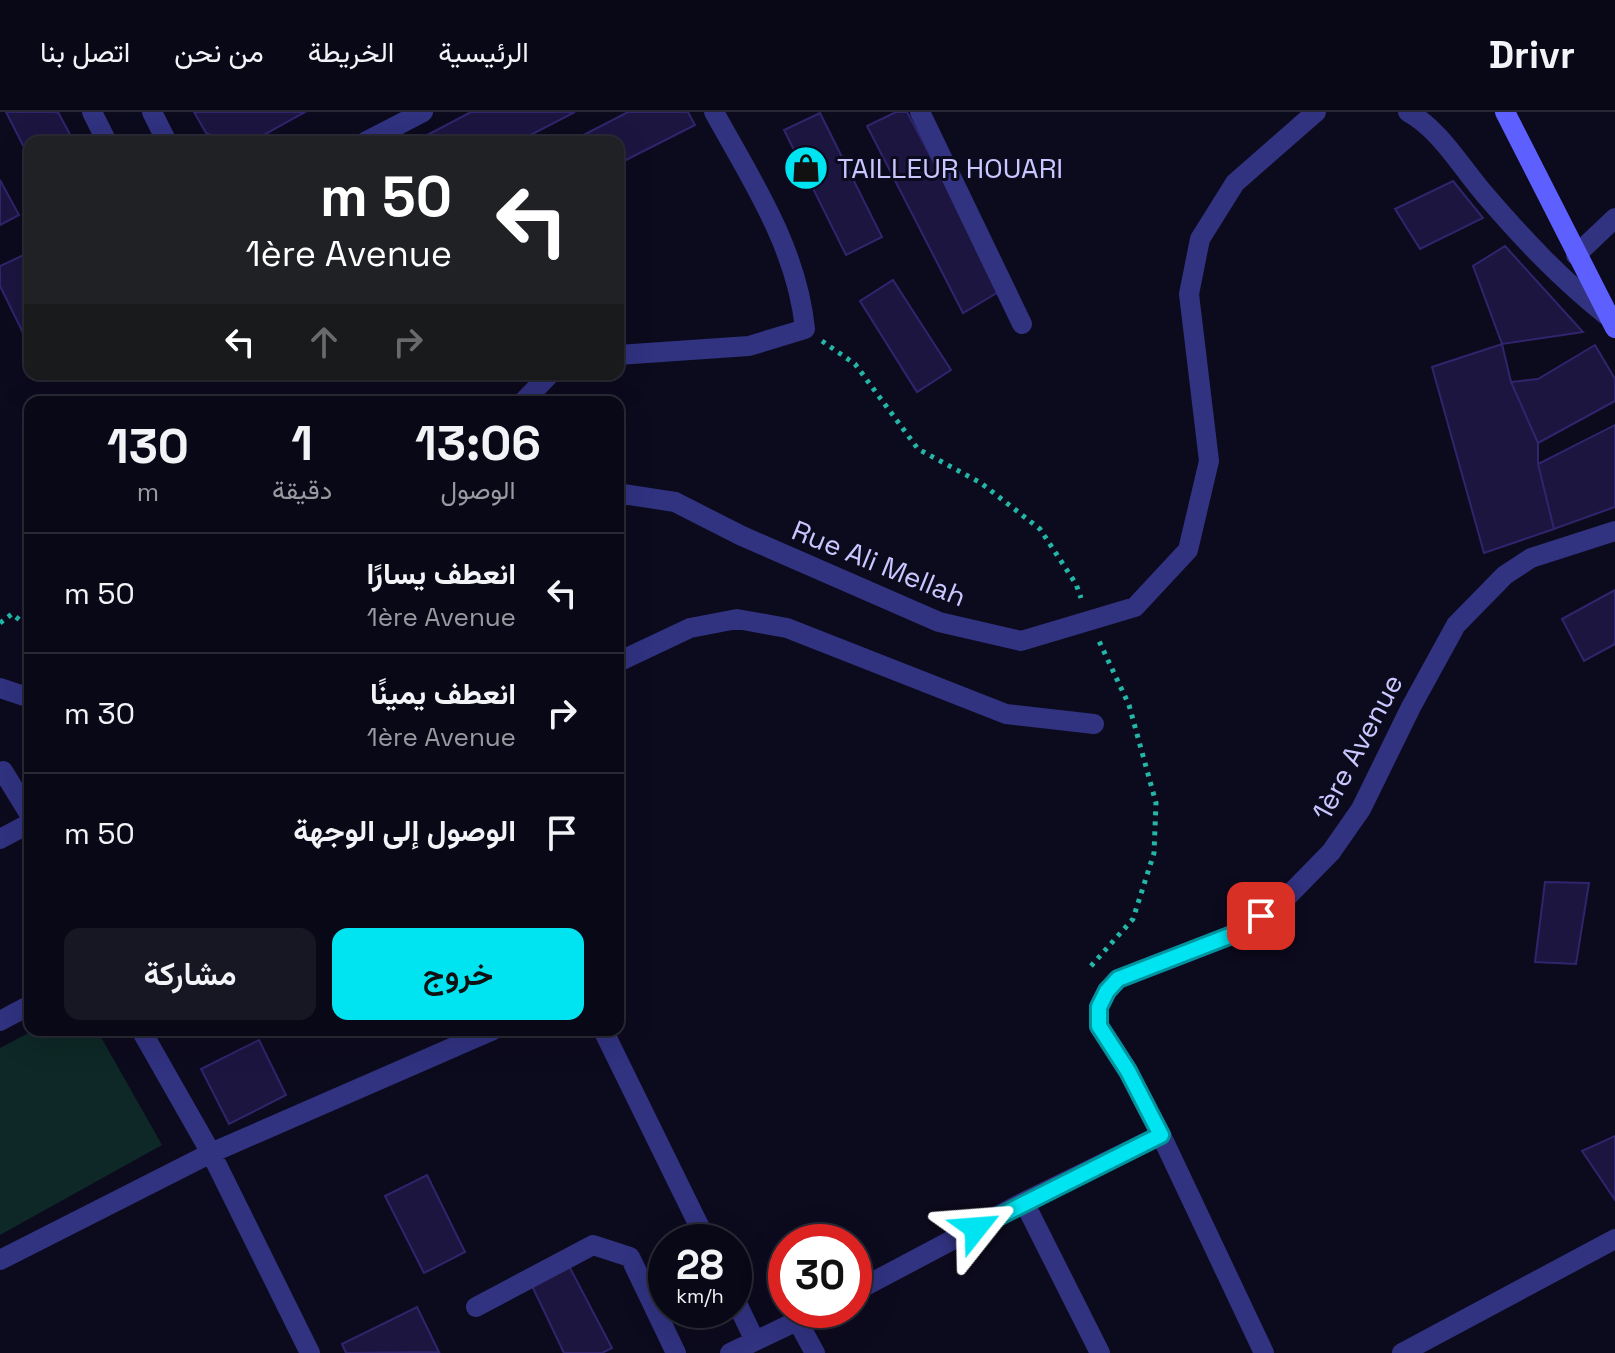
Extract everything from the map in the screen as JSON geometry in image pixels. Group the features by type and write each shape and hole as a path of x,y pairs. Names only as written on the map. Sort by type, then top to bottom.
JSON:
{"main road":[{"path":"1505,112 1610,322"}],"street":[{"path":"92,112 104,136"},
{"path":"152,112 164,136"},
{"path":"377,136 423,112"},
{"path":"624,355 749,346 805,329 802,299 779,231 714,112"},
{"path":"920,112 1022,324"},
{"name":"Rue Ali Mellah","path":"624,494 675,502 742,536 939,622 1021,641 1135,607 1188,550 1209,461 1189,294 1200,239 1235,183 1316,112"},
{"path":"1408,112 1424,121 1487,197 1564,281 1610,322"},
{"path":"1576,255 1615,218"},
{"path":"529,396 544,380"},
{"name":"1ère Avenue","path":"1264,1353 1161,1135 1128,1071 1099,1026 1099,1007 1118,979 1237,933 1285,899 1331,852 1361,809 1456,625 1505,575 1531,558 1615,531"},
{"path":"624,659 690,628 737,619 787,628 1006,714 1094,724"},
{"path":"0,688 24,696"},
{"path":"3,771 24,805"},
{"path":"0,839 24,826"},
{"path":"0,1021 24,1008"},
{"path":"144,1036 211,1153 310,1353"},
{"path":"0,1260 211,1153 479,1036"},
{"path":"606,1036 698,1224"},
{"path":"872,1282 1024,1202 1161,1135"},
{"path":"1024,1202 1100,1353"},
{"path":"1402,1353 1615,1239"},
{"path":"476,1307 593,1245 630,1257 676,1353"},
{"path":"749,1328 755,1341"},
{"path":"730,1353 784,1328"},
{"path":"801,1328 815,1353"}],"path":[{"path":"0,623 12,614 24,623"}],"green space":[{"path":"24,1035 100,1036 162,1145 0,1235 0,1048"}],"building":[{"path":"6,112 58,112 71,136 24,136 24,147"},
{"path":"194,112 305,112 262,136 214,136 206,133"},
{"path":"471,112 575,112 529,136 425,136"},
{"path":"628,112 688,112 695,125 624,161 624,136 582,136"},
{"path":"896,112 907,112 1002,290 963,313 867,126"},
{"path":"820,113 882,237 846,255 784,130"},
{"path":"0,180 19,215 0,225"},
{"path":"1453,181 1483,218 1420,249 1395,209"},
{"path":"1505,246 1583,332 1502,344 1473,266"},
{"path":"24,255 24,335 0,286 0,266"},
{"path":"893,280 951,370 917,392 860,301"},
{"path":"1502,344 1511,382 1538,443 1538,464 1554,529 1484,553 1432,367"},
{"path":"1595,345 1615,379 1615,401 1538,443 1511,382 1538,379"},
{"path":"1615,425 1615,507 1554,529 1538,464"},
{"path":"1615,590 1615,644 1584,661 1562,619"},
{"path":"1545,882 1589,883 1576,964 1535,962"},
{"path":"259,1040 286,1095 229,1124 201,1069"},
{"path":"1615,1136 1615,1200 1582,1151"},
{"path":"427,1175 465,1252 424,1273 385,1196"},
{"path":"569,1266 612,1348 602,1353 564,1353 532,1286"},
{"path":"417,1307 439,1352 346,1353 342,1344"}],"place":[{"name":"TAILLEUR HOUARI","path":"806,168"}],"route":[{"path":"976,1228 1161,1135 1128,1071 1099,1026 1099,1007 1118,979 1237,933 1261,916"}]}
